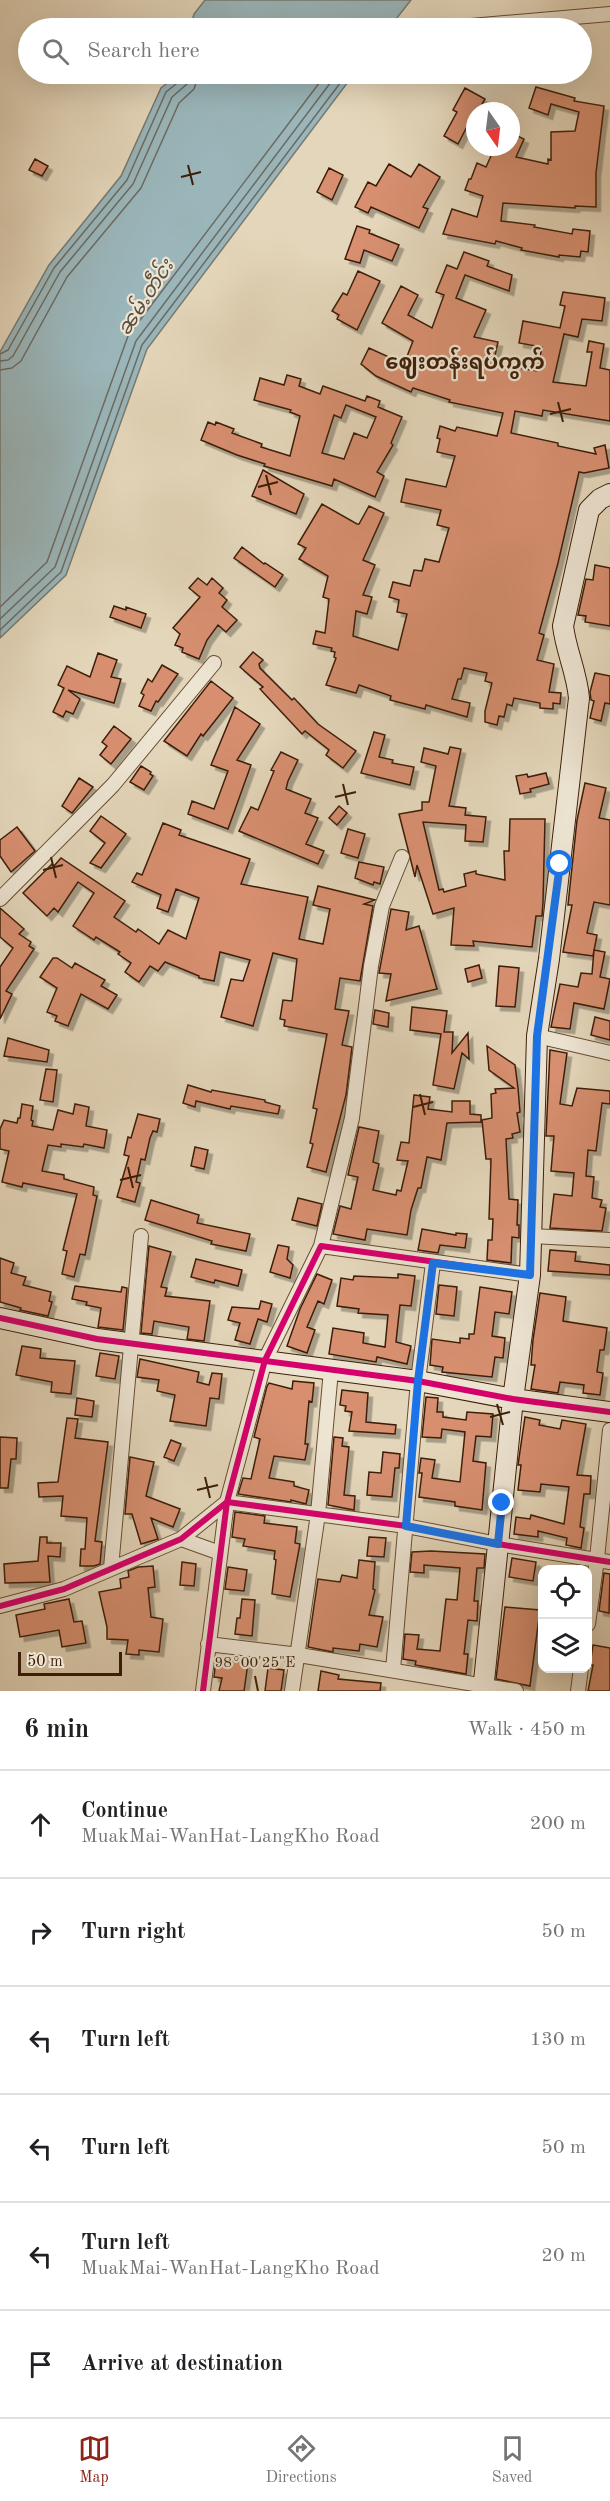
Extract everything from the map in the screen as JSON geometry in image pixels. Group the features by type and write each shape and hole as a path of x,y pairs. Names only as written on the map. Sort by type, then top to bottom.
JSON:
{"main road":[{"path":"483,1689 513,1399 530,1275 537,1036 549,958 579,698 578,682 565,643 563,626 589,510 600,499 610,494"},
{"path":"0,1318 97,1339 418,1381 513,1399 610,1412"}],"street":[{"path":"564,18 610,14"},
{"path":"0,899 113,785 214,663"},
{"path":"203,1691 227,1502 265,1360 321,1246 352,1118 371,966 382,906 402,857"},
{"path":"537,1036 610,1053"},
{"path":"111,1568 141,1236"},
{"path":"531,1236 610,1240"},
{"path":"321,1246 530,1275"},
{"path":"393,1670 418,1381 433,1263"},
{"path":"292,1691 318,1514 331,1370"},
{"path":"589,1619 603,1560 610,1430"},
{"path":"0,1606 64,1589 182,1539 227,1502 406,1526 498,1544 603,1560"},
{"path":"182,1539 220,1553"},
{"path":"208,1644 393,1670 483,1689 516,1691"},
{"path":"578,1691 580,1673"}],"water":[{"path":"205,0 411,0 397,18 193,18"},
{"name":"ၼမ်ႉတဵင်း","path":"166,84 346,84 147,349 66,575 0,638 0,352 49,265 121,176 161,88"}],"building":[{"path":"536,87 575,98 574,101 604,106 596,173 596,207 575,206 575,208 503,203 501,221 535,225 534,227 572,234 573,229 590,231 588,252 581,251 580,257 559,255 559,257 521,250 522,248 496,241 495,244 443,234 452,209 477,217 483,196 465,190 477,163 486,167 491,156 516,156 548,164 548,159 551,160 551,132 575,131 579,112 551,104 548,115 529,108"},
{"path":"465,88 485,99 483,102 466,102 466,129 458,144 444,136 457,112 453,110"},
{"path":"35,159 48,166 42,176 29,170"},
{"path":"389,164 411,177 419,164 440,177 423,207 428,209 419,228 371,207 368,213 355,207 368,182 376,186"},
{"path":"329,168 343,175 332,200 317,192"},
{"path":"357,226 399,245 392,261 364,250 360,263 345,259"},
{"path":"464,252 489,261 487,266 512,275 509,291 465,275 456,298 486,310 474,337 498,342 493,364 537,371 542,347 519,343 523,321 560,328 565,306 560,305 563,292 605,298 602,321 582,319 578,337 564,334 553,382 586,386 592,352 587,352 589,341 604,344 600,368 610,370 610,421 543,410 542,416 515,411 511,433 596,454 594,448 605,445 609,468 579,472 539,633 544,635 537,660 554,664 549,692 561,693 560,704 553,703 553,709 540,708 540,703 514,698 512,706 507,704 504,717 499,716 497,725 485,722 485,711 492,683 485,681 487,673 464,668 461,679 458,679 452,699 470,703 467,717 426,705 425,709 390,700 391,696 359,685 356,693 326,685 336,658 334,657 335,652 331,651 332,648 313,644 316,631 325,633 329,599 323,597 328,576 299,559 306,548 298,544 322,504 357,524 369,506 384,513 363,560 375,565 363,595 372,597 367,614 356,611 353,636 398,650 407,614 397,612 399,600 389,597 393,582 410,586 414,570 422,571 425,559 439,562 449,528 437,525 441,510 401,502 406,479 446,487 455,456 437,452 440,426 455,431 457,427 497,436 503,413 449,402 450,400 413,388 411,392 376,376 361,364 369,348 404,364 413,341 382,323 401,286 418,295 408,315 432,328 444,295 436,292 447,265 457,269"},
{"path":"358,271 380,281 357,330 337,319 339,315 332,311 343,293 347,295"},
{"path":"287,375 301,379 299,386 320,394 323,386 365,401 367,396 380,401 378,407 402,417 391,443 393,445 377,472 384,476 375,497 334,479 332,486 264,466 265,464 201,440 208,422 215,425 216,422 234,429 232,433 262,444 261,447 290,456 300,416 290,412 291,410 254,400 260,378 284,385","holes":["346,405 376,417 367,438 354,433 344,459 322,453 334,415 341,418"]},
{"path":"263,470 304,494 296,514 252,496"},
{"path":"242,547 283,575 275,587 234,558"},
{"path":"595,565 610,568 610,626 585,622 586,616 578,615 586,579 593,580"},
{"path":"198,578 207,585 212,578 223,588 219,593 227,600 222,607 237,620 226,632 218,625 207,640 199,659 182,652 183,648 175,645 180,634 173,628 200,597 189,588"},
{"path":"114,606 126,610 126,607 146,614 141,628 110,617"},
{"path":"253,652 263,660 259,664 260,668 292,700 294,698 318,724 356,751 343,768 326,755 329,750 305,731 302,734 260,689 263,687 240,667"},
{"path":"98,653 117,660 111,677 121,679 114,703 68,690 80,699 73,714 66,711 63,717 53,712 64,688 58,685 67,666 90,677"},
{"path":"162,665 178,674 158,702 156,701 151,711 139,706 144,695 141,693 148,679 152,682"},
{"path":"595,673 610,676 610,704 605,703 601,721 590,718 594,701 591,700 590,692"},
{"path":"211,681 233,698 203,736 201,734 187,756 164,741"},
{"path":"235,707 260,724 237,760 251,765 228,829 188,814 192,801 214,809 228,771 211,765"},
{"path":"114,726 131,739 111,764 100,755 107,746 102,742"},
{"path":"374,732 385,735 379,757 393,760 392,763 414,767 410,785 361,773"},
{"path":"450,747 461,749 449,806 466,808 465,815 486,817 483,842 465,841 466,825 423,822 439,890 443,889 444,892 466,886 464,874 476,871 476,874 505,880 504,851 509,851 510,819 545,819 542,916 536,916 532,947 473,941 474,946 451,945 454,908 433,914 417,865 415,877 399,814 422,810 422,802 429,802 436,766 421,762 424,748 448,754"},
{"path":"281,752 298,760 286,789 311,799 305,813 318,818 306,844 324,851 318,864 239,831 251,807 258,810 274,771 271,770"},
{"path":"141,766 153,776 144,790 130,782"},
{"path":"546,773 549,784 520,794 516,776 527,774 528,777"},
{"path":"79,778 93,787 72,813 62,806"},
{"path":"585,783 606,788 599,818 610,820 610,905 594,902 587,933 597,935 593,956 563,952 572,905 568,905 577,820"},
{"path":"339,806 347,813 337,825 329,818"},
{"path":"101,816 126,834 101,868 90,863 105,843 90,831"},
{"path":"163,823 181,830 179,835 250,859 241,884 308,897 299,939 323,944 330,909 313,905 318,886 375,900 364,904 373,906 360,981 340,978 335,1009 349,1011 342,1045 352,1047 346,1095 326,1172 307,1167 313,1144 310,1143 317,1109 313,1108 327,1034 284,1026 285,1020 280,1019 283,1000 292,1001 297,959 273,953 253,1026 221,1017 231,979 243,981 250,960 220,952 214,981 199,978 199,976 165,962 158,971 150,966 139,982 125,972 131,963 118,954 120,952 96,937 94,940 73,926 94,893 78,882 58,912 54,908 47,916 23,893 61,858 125,901 114,917 136,932 138,929 159,944 168,930 186,939 199,898 176,889 168,912 157,908 161,895 132,882 137,873 142,875"},
{"path":"17,827 35,851 11,872 0,856 0,840"},
{"path":"348,829 365,834 358,858 341,853"},
{"path":"359,862 384,867 380,884 374,882 373,885 355,878"},
{"path":"0,908 24,929 19,934 31,942 29,946 34,949 6,991 12,994 0,1019 0,967 13,948 0,937"},
{"path":"391,909 409,912 406,930 419,926 437,989 386,1001 391,974 379,973"},
{"path":"594,950 605,952 600,977 610,979 604,1009 574,1003 570,1029 551,1027 560,984 578,987 581,973 592,974"},
{"path":"53,958 57,958 72,968 75,963 105,980 101,986 117,995 108,1009 81,994 68,1026 55,1021 57,1016 47,1012 57,988 40,977"},
{"path":"479,965 482,978 468,982 465,969"},
{"path":"499,966 519,968 515,1007 496,1006"},
{"path":"412,1007 447,1011 444,1032 453,1032 452,1053 468,1033 469,1059 462,1053 454,1089 433,1085 441,1034 410,1030"},
{"path":"375,1010 389,1013 388,1027 373,1024"},
{"path":"595,1017 610,1021 610,1040 591,1035"},
{"path":"8,1038 49,1050 47,1062 4,1056"},
{"path":"487,1046 515,1065 518,1088 520,1112 517,1113 520,1132 512,1134 513,1138 506,1139 509,1199 518,1200 519,1238 512,1237 511,1263 487,1260 488,1240 492,1240 493,1219 489,1219 491,1159 486,1159 482,1120 492,1118 491,1094 496,1093 495,1089 514,1088 489,1070"},
{"path":"550,1050 567,1053 560,1104 572,1106 577,1088 610,1091 610,1104 602,1103 596,1151 588,1150 586,1176 594,1177 592,1198 602,1200 600,1207 606,1208 602,1231 550,1228 554,1194 572,1196 574,1173 551,1171 554,1136 546,1136"},
{"path":"46,1069 57,1070 53,1102 40,1100"},
{"path":"188,1085 211,1092 212,1090 265,1100 265,1102 280,1106 278,1114 231,1106 230,1109 196,1101 195,1107 183,1103"},
{"path":"414,1095 430,1097 428,1109 452,1112 452,1101 470,1101 470,1114 481,1115 481,1122 447,1123 441,1160 427,1157 421,1188 418,1188 411,1210 407,1235 367,1229 365,1240 333,1234 340,1206 351,1209 358,1177 348,1175 359,1127 379,1131 373,1162 379,1164 373,1190 396,1195 397,1190 401,1191 408,1161 397,1160 401,1142 409,1143"},
{"path":"22,1104 33,1106 32,1126 53,1130 58,1110 73,1114 75,1104 89,1107 86,1126 107,1130 104,1148 84,1144 83,1147 48,1145 42,1171 64,1175 64,1179 94,1187 93,1195 97,1196 85,1255 80,1254 74,1277 62,1274 67,1251 63,1250 77,1194 23,1183 22,1187 2,1182 9,1151 0,1149 0,1129 4,1120 17,1123"},
{"path":"138,1114 160,1119 157,1132 153,1131 150,1138 145,1160 141,1159 136,1182 140,1183 135,1202 117,1197 129,1156 124,1155 128,1137 131,1138"},
{"path":"195,1147 208,1150 204,1169 191,1166"},
{"path":"298,1198 322,1204 317,1226 292,1220"},
{"path":"151,1200 199,1215 197,1223 250,1234 246,1251 211,1244 212,1241 145,1220"},
{"path":"422,1229 456,1235 456,1233 467,1234 465,1248 440,1245 438,1253 418,1250"},
{"path":"278,1245 289,1247 287,1259 293,1265 290,1278 270,1272"},
{"path":"149,1246 171,1252 161,1287 167,1288 165,1296 210,1301 204,1341 187,1339 189,1327 154,1321 152,1334 141,1333"},
{"path":"550,1250 576,1252 575,1261 610,1265 610,1275 548,1271"},
{"path":"0,1258 14,1263 11,1273 26,1277 23,1285 51,1292 49,1301 52,1302 48,1316 20,1310 21,1308 0,1302"},
{"path":"196,1259 242,1270 238,1286 191,1277"},
{"path":"317,1274 332,1280 324,1304 318,1301 307,1327 315,1330 307,1353 287,1346 300,1309"},
{"path":"398,1274 415,1276 411,1306 400,1305 396,1342 411,1346 407,1364 377,1357 376,1362 329,1354 333,1328 364,1333 363,1343 385,1347 388,1315 358,1313 359,1309 337,1306 341,1278 353,1280 354,1276 398,1278"},
{"path":"439,1285 457,1287 454,1316 436,1314"},
{"path":"75,1286 121,1292 122,1287 127,1288 123,1330 98,1327 101,1308 72,1299"},
{"path":"480,1287 512,1292 509,1314 495,1312 492,1336 505,1338 503,1358 495,1357 492,1377 442,1372 443,1367 430,1365 432,1339 460,1343 460,1338 469,1339 469,1334 474,1334"},
{"path":"540,1293 566,1297 563,1321 607,1328 604,1350 600,1350 597,1372 603,1373 600,1395 583,1393 584,1385 560,1382 558,1393 531,1389 535,1365 531,1365 533,1340"},
{"path":"261,1301 272,1304 267,1322 258,1319 250,1344 235,1340 240,1323 228,1320 232,1307 259,1309"},
{"path":"22,1346 41,1349 40,1358 75,1361 71,1394 51,1392 52,1382 16,1375"},
{"path":"100,1353 119,1356 115,1379 96,1376"},
{"path":"140,1359 199,1372 197,1382 209,1385 212,1373 222,1374 219,1399 210,1398 206,1426 170,1421 175,1395 157,1391 159,1380 137,1377"},
{"path":"293,1381 314,1383 312,1402 309,1401 305,1444 308,1444 305,1460 274,1456 269,1478 294,1482 294,1486 309,1490 306,1504 238,1494 243,1478 251,1479 260,1439 254,1437 267,1386 269,1383 292,1389"},
{"path":"342,1390 368,1393 366,1422 396,1425 395,1434 349,1431 352,1412 345,1411 346,1406 340,1405"},
{"path":"426,1397 438,1398 437,1412 443,1412 443,1417 466,1420 467,1412 493,1414 491,1437 476,1436 473,1461 486,1463 482,1510 455,1506 455,1502 419,1497 421,1458 435,1460 432,1478 460,1482 465,1432 442,1429 441,1438 422,1437"},
{"path":"77,1398 94,1401 92,1417 75,1415"},
{"path":"525,1417 540,1420 539,1425 560,1429 562,1420 586,1424 577,1475 591,1476 590,1494 584,1494 580,1527 584,1528 581,1548 566,1545 567,1538 538,1531 538,1537 514,1534 516,1517 530,1519 531,1515 564,1524 569,1487 541,1484 540,1492 518,1490 521,1465 518,1465"},
{"path":"67,1418 78,1419 75,1438 108,1442 95,1541 102,1542 100,1564 94,1566 80,1566 81,1549 85,1549 87,1518 61,1516 63,1496 39,1497 38,1483 58,1482"},
{"path":"0,1437 17,1438 16,1459 11,1459 8,1488 0,1488"},
{"path":"334,1437 343,1438 342,1446 349,1447 344,1495 355,1496 354,1510 328,1505"},
{"path":"171,1440 181,1444 174,1461 164,1457"},
{"path":"383,1452 400,1454 399,1468 395,1468 392,1497 367,1495 369,1472 381,1473"},
{"path":"130,1457 154,1462 146,1496 180,1509 173,1527 151,1518 158,1539 141,1544 132,1514 125,1514"},
{"path":"235,1512 265,1516 264,1523 297,1527 295,1543 300,1544 290,1597 272,1594 275,1551 243,1546 245,1539 232,1537"},
{"path":"40,1537 47,1537 47,1543 61,1543 60,1557 48,1556 50,1582 5,1583 4,1564 38,1561"},
{"path":"369,1537 386,1538 384,1557 367,1556"},
{"path":"412,1552 485,1554 484,1568 477,1568 474,1601 478,1601 477,1621 468,1620 464,1654 468,1654 466,1674 415,1665 416,1661 403,1659 405,1634 419,1635 417,1649 440,1651 446,1599 457,1600 460,1568 424,1565 424,1573 410,1572"},
{"path":"512,1558 536,1562 533,1581 509,1577"},
{"path":"359,1560 375,1562 373,1589 375,1590 369,1615 383,1617 377,1647 360,1644 359,1651 333,1648 333,1652 308,1647 318,1579 340,1582 342,1575 357,1578"},
{"path":"182,1562 196,1564 194,1586 180,1585"},
{"path":"153,1566 155,1587 148,1588 151,1617 163,1619 159,1652 139,1650 139,1655 126,1654 128,1640 107,1639 107,1627 99,1592 121,1588 120,1579 129,1577 128,1571 138,1567"},
{"path":"228,1567 247,1570 244,1591 225,1589"},
{"path":"604,1573 610,1574 609,1613 599,1611"},
{"path":"69,1599 74,1622 82,1621 86,1643 62,1647 59,1630 20,1637 16,1615 45,1609 44,1604"},
{"path":"242,1599 255,1600 252,1636 235,1634"},
{"path":"505,1607 538,1610 530,1686 496,1679"},
{"path":"593,1645 610,1648 610,1691 588,1691 593,1665"},
{"path":"216,1659 248,1663 244,1691 219,1691 222,1678 214,1677"},
{"path":"268,1668 284,1670 281,1691 265,1691"},
{"path":"321,1671 339,1675 338,1679 381,1683 380,1691 318,1691"}],"cycle path":[{"path":"203,1691 227,1502 265,1360 321,1246 530,1275"},
{"path":"0,1318 97,1339 418,1381 513,1399 610,1412"},
{"path":"0,1606 64,1589 181,1539 227,1502 406,1526 610,1562"}],"district":[{"name":"ဈေးတန်းရပ်ကွက်","path":"465,362"}],"route":[{"path":"502,1503 498,1544 406,1526 418,1381 433,1263 530,1275 537,1036 560,864"}]}
